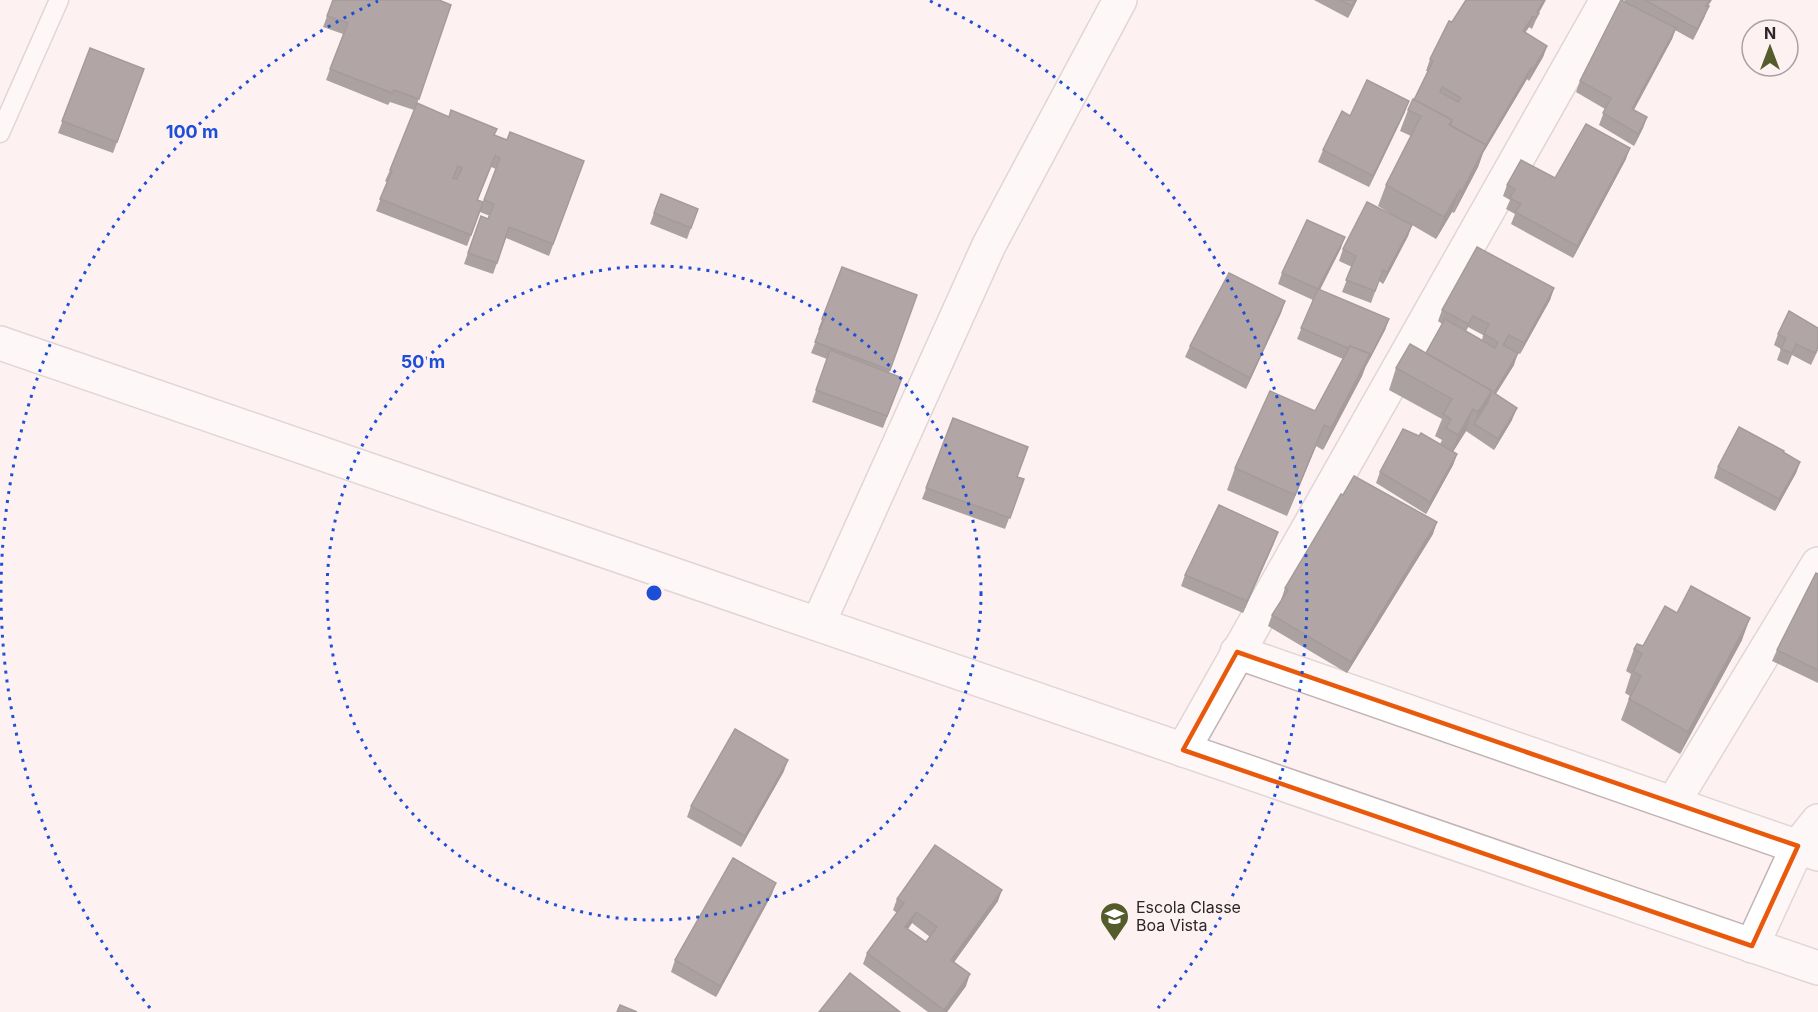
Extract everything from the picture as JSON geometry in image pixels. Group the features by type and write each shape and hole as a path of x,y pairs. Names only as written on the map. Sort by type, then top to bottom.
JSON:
{"street":[{"path":"818,624 989,245 1120,0"},
{"path":"1183,750 1607,0"},
{"path":"0,344 1818,968"},
{"path":"1673,803 1818,564"},
{"path":"1237,652 1808,850"},
{"path":"1752,946 1808,850 1818,821"}],"lane":[{"path":"0,132 59,0"}],"highlighted area":[{"path":"1237,652 1798,846 1752,946 1183,750"}],"building":[{"path":"333,0 439,0 451,5 419,99 394,90 392,93 330,69 348,23 327,16"},
{"path":"1339,0 1355,0 1352,6"},
{"path":"1466,0 1544,0 1536,18 1533,16 1523,31 1547,46 1533,69 1531,68 1486,145 1450,125 1452,120 1414,100 1433,61 1430,59 1449,21 1452,22","holes":["1442,87 1461,98 1458,102 1440,92"]},
{"path":"1621,0 1676,28 1632,109 1647,117 1638,134 1603,113 1611,98 1580,81"},
{"path":"1645,0 1710,0 1697,29"},
{"path":"90,48 144,69 117,142 62,121"},
{"path":"1367,80 1409,101 1373,176 1323,150 1342,111 1350,116"},
{"path":"1413,99 1452,120 1449,125 1486,145 1462,191 1460,190 1444,217 1386,185 1421,116 1408,110"},
{"path":"417,103 449,117 451,110 497,129 494,135 507,140 510,132 584,161 553,244 509,227 497,263 468,253 481,216 488,219 494,204 484,200 500,158 495,156 477,200 483,202 471,235 380,199 392,171 390,170","holes":["458,166 462,168 457,179 453,178"]},
{"path":"1586,124 1630,148 1577,246 1515,212 1521,204 1510,198 1515,189 1507,185 1521,160 1555,178"},
{"path":"661,194 698,209 691,228 654,213"},
{"path":"1367,202 1412,225 1387,272 1383,270 1375,291 1346,280 1356,256 1343,249"},
{"path":"1307,220 1345,237 1318,289 1282,273"},
{"path":"1477,247 1554,288 1524,343 1509,335 1503,345 1518,353 1494,393 1517,408 1498,439 1474,424 1492,391 1426,353 1445,319 1495,348 1498,342 1484,334 1489,324 1473,316 1468,324 1442,310"},
{"path":"842,267 917,295 890,370 815,342"},
{"path":"1229,273 1285,301 1250,378 1190,346"},
{"path":"1318,289 1389,319 1370,357 1370,354 1350,346 1348,348 1301,328"},
{"path":"1789,311 1818,328 1818,347 1815,353 1796,344 1792,353 1781,349 1786,338 1778,334"},
{"path":"1410,344 1492,391 1478,412 1473,409 1458,435 1446,428 1451,419 1443,414 1452,399 1396,368"},
{"path":"1350,346 1370,354 1331,428 1324,425 1295,495 1235,468 1270,391 1315,411"},
{"path":"830,350 902,378 887,416 816,390"},
{"path":"953,418 1028,447 1017,477 1024,479 1010,518 926,488"},
{"path":"1739,427 1800,462 1779,499 1718,467"},
{"path":"1403,429 1419,436 1421,433 1457,454 1430,502 1380,472"},
{"path":"1354,476 1437,522 1351,662 1272,615 1288,590 1285,588"},
{"path":"1219,505 1278,532 1247,601 1185,575"},
{"path":"1816,573 1818,574 1818,670 1777,650"},
{"path":"1691,586 1750,618 1688,732 1629,699 1641,676 1633,671 1642,654 1634,649 1637,644 1643,646 1665,606 1677,613"},
{"path":"735,729 788,760 745,836 691,806"},
{"path":"935,845 1002,890 951,960 970,974 944,1010 867,953 904,903 897,899","holes":["916,912 937,927 926,942 905,927"]},
{"path":"733,858 776,883 720,986 675,960"},
{"path":"850,973 900,1012 819,1012"},
{"path":"620,1005 637,1012 617,1012"}],"place":[{"name":"Escola Classe Boa Vista","path":"1115,942"}]}
